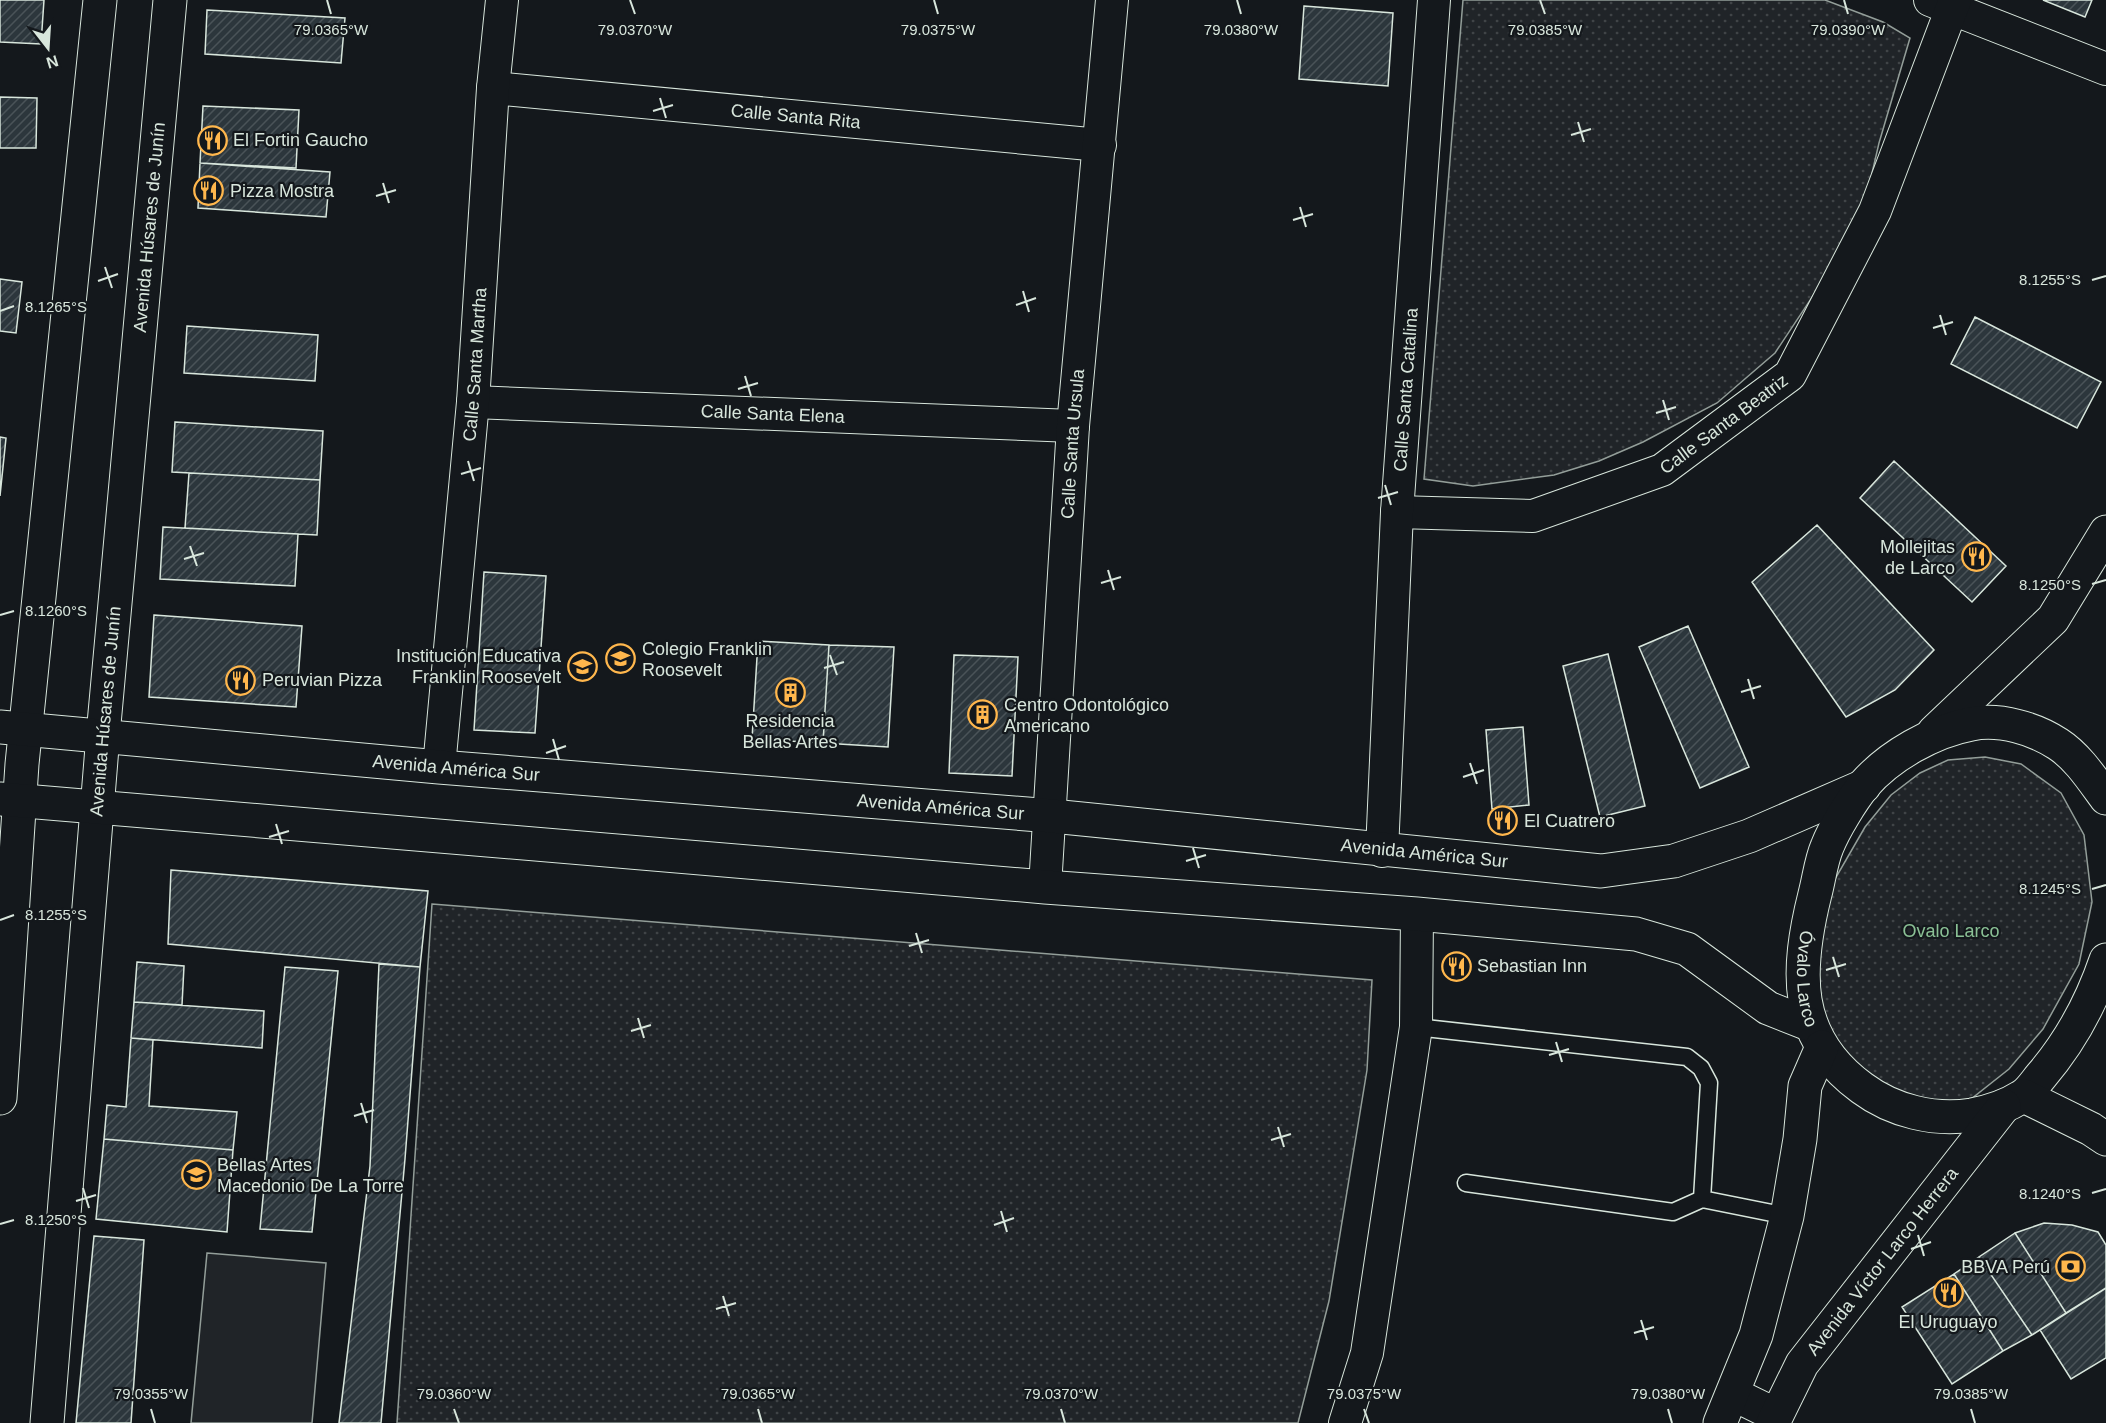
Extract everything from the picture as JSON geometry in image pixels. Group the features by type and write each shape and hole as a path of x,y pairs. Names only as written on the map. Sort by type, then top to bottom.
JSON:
{"main road":[{"path":"0,1098 13,728 100,0"},
{"name":"Avenida Húsares de Junín","path":"47,1423 103,735 170,0"},
{"path":"1926,740 2053,619 2106,532"},
{"name":"Óvalo Larco","path":"2014,1101 1972,1115 1936,1116 1902,1110 1874,1097 1847,1077 1817,1036 1806,1011 1802,973 1804,939 1826,848 1864,786 1889,762 1926,740 1972,723 2016,725 2059,744 2086,770 2106,798"},
{"name":"Avenida América Sur","path":"13,728 440,767 1052,816 1382,851 1601,871 1674,861 1728,843 1864,786"},
{"path":"10,799 1045,887 1417,914 1636,934 1688,949 1768,1008 1817,1036 1805,1086 1800,1139 1787,1216 1756,1335 1720,1423"},
{"path":"2106,960 2094,995 2062,1051 2014,1101 2091,1129 2106,1139"},
{"name":"Avenida Víctor Larco Herrera","path":"1774,1419 1802,1364 2014,1101"},
{"path":"1733,1394 1774,1419"}],"street":[{"name":"Calle Santa Martha","path":"440,767 473,402 493,88 502,0"},
{"name":"Calle Santa Ursula","path":"1045,887 1052,816 1073,426 1101,145 1112,0"},
{"name":"Calle Santa Catalina","path":"1382,851 1397,512 1434,0"},
{"name":"Calle Santa Beatriz","path":"1397,512 1533,516 1662,470 1790,375 1875,211 1946,2"},
{"path":"1946,2 2106,69"},
{"name":"Calle Santa Rita","path":"493,88 1101,145"},
{"name":"Calle Santa Elena","path":"473,402 1073,426"},
{"path":"1345,1423 1367,1353 1416,1027 1417,914"}],"lane":[{"path":"1416,1027 1687,1056 1701,1068 1709,1083 1702,1199"},
{"path":"1466,1183 1673,1212 1702,1199 1787,1216"}],"green space":[{"path":"1463,0 1825,0 1883,22 1910,38 1879,143 1860,225 1775,353 1717,403 1643,442 1599,461 1554,475 1473,486 1424,479"},
{"name":"Ovalo Larco","path":"1985,757 2021,764 2061,793 2084,835 2092,902 2079,964 2043,1029 2009,1069 1971,1099 1927,1108 1836,1070 1811,961 1824,898 1865,827 1891,795 1920,773 1948,760"},
{"path":"432,904 1372,980 1367,1070 1329,1301 1298,1423 397,1423"},
{"path":"207,1253 326,1263 312,1423 191,1423"}],"building":[{"path":"0,0 44,0 41,44 0,42"},
{"path":"2043,0 2092,0 2085,17"},
{"path":"1304,6 1393,13 1388,86 1299,79"},
{"path":"207,10 345,18 341,63 205,54"},
{"path":"0,97 37,98 36,148 0,148"},
{"path":"203,106 299,110 296,168 200,163"},
{"path":"200,163 330,172 326,217 198,208"},
{"path":"0,279 22,282 16,333 0,331"},
{"path":"1975,317 2101,382 2077,428 1951,364"},
{"path":"187,326 318,335 315,381 184,373"},
{"path":"175,422 323,431 320,480 172,472"},
{"path":"0,437 6,438 0,496"},
{"path":"1894,461 2006,566 1972,602 1860,498"},
{"path":"189,473 320,480 317,535 185,528"},
{"path":"1817,525 1934,650 1895,690 1846,717 1752,582"},
{"path":"163,527 298,534 295,586 160,579"},
{"path":"484,572 546,576 535,733 474,730"},
{"path":"154,615 302,626 296,707 149,697"},
{"path":"1688,626 1749,767 1700,788 1639,647"},
{"name":"Residencia Bellas Artes","path":"758,641 829,645 823,743 752,739"},
{"path":"829,645 894,647 888,747 823,743"},
{"path":"1608,654 1645,806 1600,817 1563,666"},
{"name":"Centro Odontológico Americano","path":"954,655 1018,657 1012,776 949,773"},
{"path":"1523,727 1529,805 1492,809 1486,730"},
{"path":"171,870 428,891 420,967 168,944"},
{"path":"137,962 184,966 182,1005 134,1002"},
{"path":"379,964 420,967 405,1159 381,1423 339,1423 370,1166"},
{"path":"285,967 338,971 312,1232 260,1229"},
{"path":"134,1002 264,1011 262,1048 131,1038"},
{"path":"131,1038 153,1040 149,1106 237,1112 233,1150 104,1139 107,1105 126,1107"},
{"path":"104,1139 233,1150 227,1232 96,1219"},
{"name":"BBVA Perú","path":"2044,1223 2072,1225 2098,1232 2106,1245 2106,1288 2066,1313 2015,1233"},
{"path":"2015,1233 2066,1313 2032,1335 1979,1257"},
{"path":"94,1236 144,1240 131,1423 76,1423"},
{"path":"1979,1257 2032,1335 2003,1351 1954,1274"},
{"path":"1954,1274 2003,1351 1952,1384 1902,1307"},
{"path":"2106,1288 2106,1358 2071,1379 2040,1330"}],"place":[{"name":"El Fortin Gaucho","path":"212,140"},
{"name":"Pizza Mostra","path":"209,191"},
{"name":"Mollejitas de Larco","path":"1976,557"},
{"name":"Colegio Franklin Roosevelt","path":"621,659"},
{"name":"Institución Educativa Franklin Roosevelt","path":"582,666"},
{"name":"Peruvian Pizza","path":"241,680"},
{"name":"Residencia Bellas Artes","path":"790,692"},
{"name":"Centro Odontológico Americano","path":"983,715"},
{"name":"El Cuatrero","path":"1503,821"},
{"name":"Sebastian Inn","path":"1456,966"},
{"name":"Bellas Artes Macedonio De La Torre","path":"196,1175"},
{"name":"BBVA Perú","path":"2071,1267"},
{"name":"El Uruguayo","path":"1948,1293"}]}
